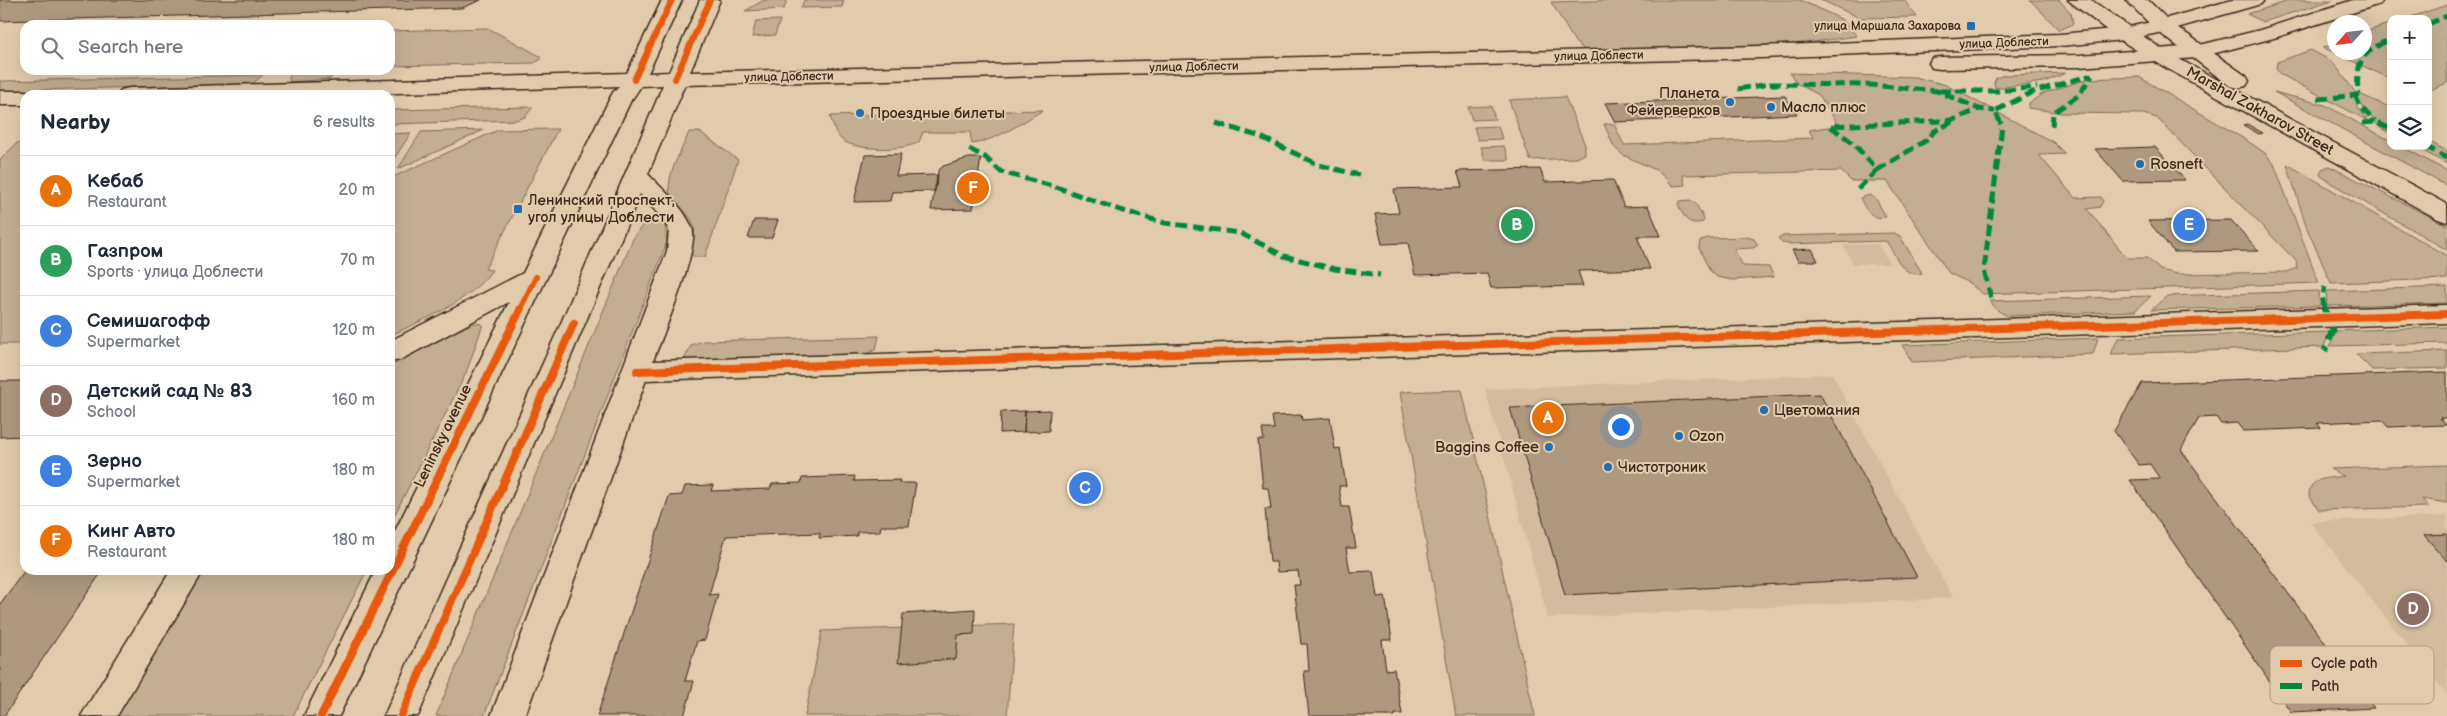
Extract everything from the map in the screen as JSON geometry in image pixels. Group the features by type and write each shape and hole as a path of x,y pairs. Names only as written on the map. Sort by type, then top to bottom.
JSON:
{"main road":[{"name":"Leninsky avenue","path":"395,566 536,277 608,123 628,88 672,0"},
{"path":"401,716 637,176 710,0"},
{"name":"Marshal Zakharov Street","path":"2078,0 2124,34 2159,56 2447,214"},
{"name":"Marshal Zakharov Street","path":"2136,0 2163,26 2245,86 2447,198"},
{"name":"улица Доблести","path":"673,87 1761,52 2060,40 2124,34 2163,26 2254,0"},
{"name":"улица Доблести","path":"395,91 2005,63 2159,56 2196,52 2267,34 2373,0"},
{"name":"улица Доблести","path":"395,102 628,88"},
{"path":"0,98 20,98"},
{"path":"0,112 20,112"},
{"path":"508,716 680,251 681,230 673,215 637,176"},
{"path":"395,350 536,277"},
{"path":"637,371 2447,314"},
{"path":"98,716 185,575"},
{"name":"Leninsky avenue","path":"322,716 391,575"}],"shaded area":[{"path":"764,0 787,0 784,9 745,11"},
{"path":"804,0 844,0 842,7 801,8"},
{"path":"1800,0 1841,19 1857,36 1799,44 1585,50 1575,42 1551,2"},
{"path":"1821,0 1904,0 1917,17 1860,18"},
{"path":"2030,0 2059,0 2071,13 2073,24 2059,30"},
{"path":"2292,0 2333,0 2263,22 2247,14"},
{"path":"2447,5 2447,83 2432,89 2432,15 2417,15"},
{"path":"780,20 775,35 752,37 756,21"},
{"path":"2387,24 2387,77 2350,60 2372,60 2372,30"},
{"path":"488,28 540,56 540,60 534,63 395,66 395,31"},
{"path":"2311,50 2333,62 2355,92 2387,106 2387,132 2379,127 2357,98 2357,106 2368,121 2280,74 2276,69 2277,62"},
{"path":"1790,73 1915,77 1946,85 2053,142 2065,154 2039,155 2075,198 2101,197 2103,201 2100,207 2087,209 2127,258 2147,258 2160,270 2178,274 2287,272 2297,268 2296,261 2157,118 2143,114 2062,113 2028,108 2029,103 2044,93 2087,79 2139,77 2265,153 2274,164 2319,283 1983,294 1969,283 1949,273 1887,181 1851,181 1841,171 1683,175 1685,185 1673,186 1658,171 1623,155 1614,147 1604,124 1614,124 1624,145 1813,138 1809,130 1834,126 1836,121 1819,95 1796,83"},
{"path":"2066,73 2044,82 1995,88 1994,83 1996,78 2004,75"},
{"path":"263,75 252,84 0,91 0,81"},
{"path":"290,75 333,75 330,79 290,82"},
{"path":"2274,92 2325,105 2387,139 2387,150 2408,150 2447,171 2447,186"},
{"path":"1565,97 1585,145 1585,154 1577,158 1530,160 1509,100"},
{"path":"1491,106 1495,119 1472,120 1468,107"},
{"path":"533,107 525,117 516,120 395,124 395,110"},
{"path":"1043,110 1009,130 982,142 972,144 970,132 923,132 919,142 892,148 869,148 849,144 838,135 830,116"},
{"path":"1498,126 1502,139 1478,140 1474,127"},
{"path":"558,129 485,269 492,270 482,282 459,301 395,334 395,176 498,130"},
{"path":"484,130 398,169 421,132"},
{"path":"689,132 700,132 738,160 705,257 695,257 690,253 694,237 694,227 689,216 672,199 669,188 674,167"},
{"path":"411,133 395,157 395,134"},
{"path":"17,143 20,143 20,344 0,344 0,160"},
{"path":"2432,143 2447,151 2447,164 2421,150 2432,150"},
{"path":"1504,146 1509,160 1485,160 1481,147"},
{"path":"2287,164 2447,256 2447,279 2331,283 2306,226"},
{"path":"2329,166 2447,225 2447,250 2320,175 2322,169"},
{"path":"1870,195 1876,199 1886,217 1876,217 1867,210 1860,198"},
{"path":"1690,200 1696,204 1704,219 1703,222 1693,223 1682,213 1678,204 1680,201"},
{"path":"654,219 665,226 667,242 484,716 436,716 633,239 645,221"},
{"path":"1894,233 1900,236 1922,273 1915,274 1905,269 1886,241 1788,244 1783,243 1778,238 1782,236"},
{"path":"1747,237 1754,239 1758,245 1753,248 1734,249 1743,266 1769,267 1774,277 1732,280 1717,277 1710,271 1699,248 1700,241 1707,238"},
{"path":"1878,244 1890,264 1853,264 1843,245"},
{"path":"2447,287 2447,303 2327,306 2326,291"},
{"path":"2319,291 2320,306 2151,310 2167,296"},
{"path":"2151,296 2135,311 2007,316 1997,310 1990,301"},
{"path":"473,323 482,324 466,373 395,514 395,363"},
{"path":"2447,327 2447,343 2330,346 2336,331"},
{"path":"2329,332 2324,347 2111,354 2118,338"},
{"path":"879,336 876,349 867,354 684,360 691,345 703,341"},
{"path":"2098,338 2093,354 1912,362 1902,345"},
{"path":"2447,351 2447,368 2372,370 2356,354"},
{"path":"1832,374 1953,598 1548,618 1485,389"},
{"path":"1462,390 1535,716 1456,716 1400,392"},
{"path":"2447,465 2447,503 2422,499 2429,507 2319,510 2309,496 2312,485 2316,482 2326,478 2344,476 2330,469"},
{"path":"2447,516 2447,695 2434,679 2434,646 2408,646 2310,522"},
{"path":"197,575 364,575 293,716 111,716"},
{"path":"1014,624 1007,716 805,716 822,631"}],"building":[{"path":"0,0 481,0 462,8 0,21"},
{"path":"1785,96 1797,114 1615,122 1605,103"},
{"path":"2247,124 2263,133 2259,134 2243,125"},
{"name":"Rosneft","path":"2155,147 2185,180 2123,181 2095,149"},
{"path":"901,154 896,176 938,175 935,191 892,192 890,201 854,202 865,155"},
{"path":"969,158 981,158 973,209 931,210 938,171 943,166"},
{"path":"1540,169 1545,182 1613,180 1624,207 1648,206 1661,236 1637,236 1650,269 1578,271 1583,286 1491,288 1487,273 1415,275 1408,243 1382,244 1375,214 1399,213 1394,189 1462,187 1457,171"},
{"path":"754,220 778,220 772,238 748,238"},
{"path":"2231,220 2259,251 2174,252 2148,221"},
{"path":"1812,249 1818,261 1798,261 1792,250"},
{"path":"2447,372 2447,418 2440,418 2446,425 2388,427 2382,420 2317,423 2321,428 2243,431 2237,423 2221,424 2216,417 2199,418 2181,450 2328,646 2270,646 2270,682 2130,480 2160,479 2150,464 2139,465 2114,431 2142,383"},
{"path":"0,381 20,381 20,436 0,437"},
{"path":"1820,394 1917,577 1565,595 1510,408"},
{"path":"1050,410 1049,431 1024,432 1025,411"},
{"path":"1025,411 1024,432 1000,433 1001,412"},
{"path":"1301,415 1302,420 1330,418 1335,449 1340,448 1346,486 1339,486 1342,507 1349,507 1356,548 1346,548 1350,572 1373,571 1377,597 1385,596 1392,640 1382,640 1386,670 1394,669 1402,714 1395,714 1395,716 1309,716 1304,671 1309,671 1307,644 1301,644 1294,585 1300,585 1298,571 1277,572 1276,562 1270,562 1265,509 1271,509 1268,488 1263,488 1258,440 1264,440 1262,429 1274,429 1272,416"},
{"path":"855,476 854,481 900,480 899,483 916,483 909,526 881,526 880,531 857,532 857,536 819,538 820,533 726,536 709,595 718,594 705,640 697,641 685,681 694,681 684,716 597,716 669,496 682,495 685,486 713,485 711,491 770,489 772,484 801,483 802,478"},
{"path":"2447,534 2447,561 2424,535"},
{"path":"21,575 100,575 4,716 0,716 0,604"},
{"path":"975,609 974,634 958,635 956,659 898,663 903,614"},
{"path":"2285,704 2371,704 2374,708 2291,712"}],"marked path":[{"path":"2432,22 2447,16"},
{"path":"2318,99 2358,95 2357,74 2361,59 2371,49 2387,41"},
{"path":"2052,126 2053,113 2079,95 2092,75"},
{"path":"1991,298 1984,270 2002,126 1995,111 2033,92 2092,75"},
{"path":"1738,89 1770,84 1871,85 1937,91 1979,109 1995,111"},
{"path":"1940,91 1998,91 2037,87"},
{"path":"2355,95 2360,106 2375,122"},
{"path":"1858,189 1877,170 1853,143 1830,126 1944,121 1956,119 1979,109"},
{"path":"1877,170 1930,138 1933,132 1952,122"},
{"path":"2363,123 2375,122 2387,127"},
{"path":"1216,123 1261,137 1319,165 1359,175"},
{"path":"969,149 985,157 1001,172 1056,187 1117,209 1165,223 1240,233 1284,256 1335,269 1380,275"},
{"path":"2432,150 2447,158"},
{"path":"2325,287 2322,297 2323,303 2333,330 2325,351"}],"cycle path":[{"path":"634,80 672,0"},
{"path":"675,79 710,0"},
{"path":"395,565 536,277"},
{"path":"637,371 2447,314"},
{"path":"401,716 574,323"},
{"path":"321,716 390,575"}],"place":[{"name":"улица Маршала Захарова","path":"1971,26"},
{"name":"Планета Фейерверков","path":"1730,102"},
{"name":"Масло плюс","path":"1771,107"},
{"name":"Проездные билеты","path":"860,113"},
{"name":"Rosneft","path":"2140,164"},
{"name":"Кинг Авто","path":"973,188"},
{"name":"Ленинский проспект, угол улицы Доблести","path":"518,209"},
{"name":"Газпром","path":"1517,225"},
{"name":"Зерно","path":"2189,225"},
{"name":"Цветомания","path":"1764,410"},
{"name":"Кебаб","path":"1548,418"},
{"name":"Ozon","path":"1679,436"},
{"name":"Baggins Coffee","path":"1549,447"},
{"name":"Чистотроник","path":"1608,467"},
{"name":"Семишагофф","path":"1085,488"},
{"name":"Детский сад № 83","path":"2413,609"}]}
